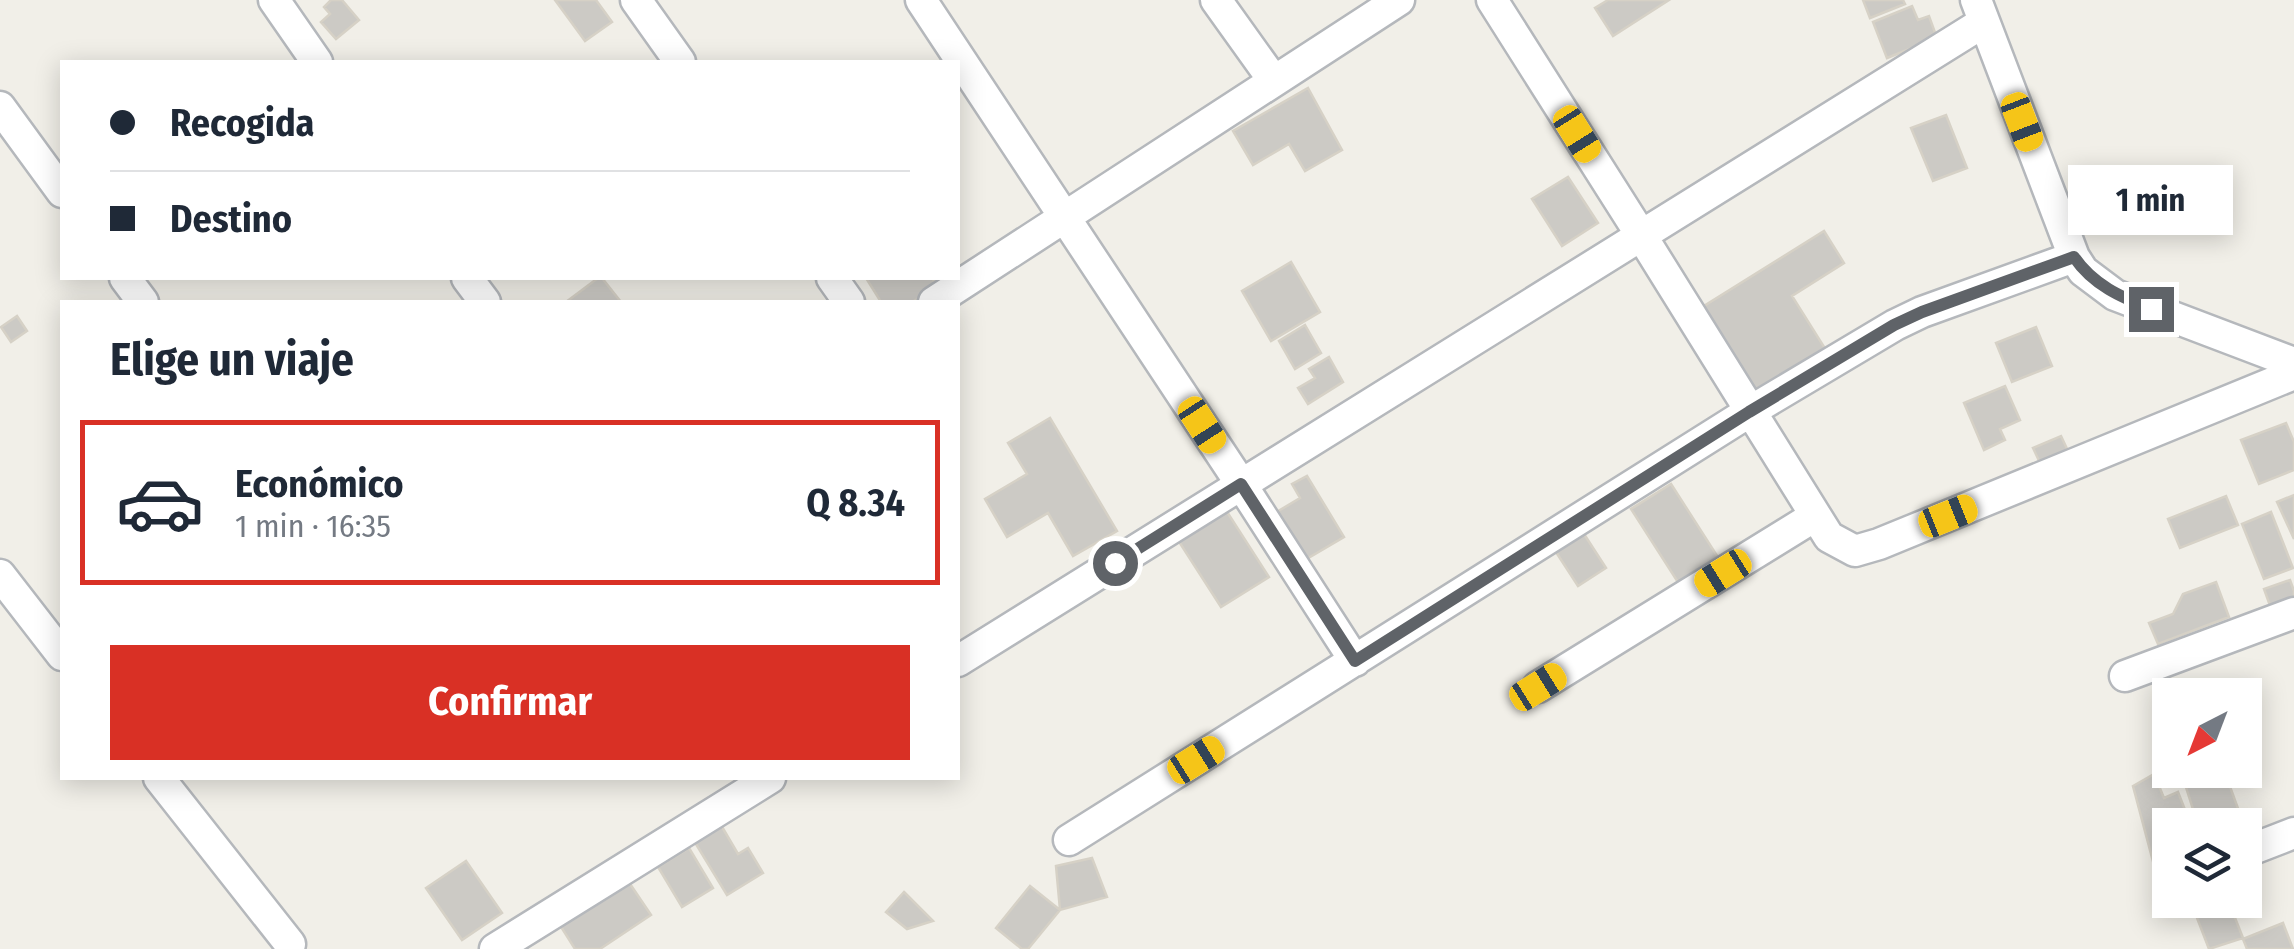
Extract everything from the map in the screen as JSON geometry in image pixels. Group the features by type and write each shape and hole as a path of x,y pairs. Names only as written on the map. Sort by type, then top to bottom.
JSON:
{"street":[{"path":"274,0 317,60"},
{"path":"921,0 1355,661"},
{"path":"1216,0 1274,81"},
{"path":"937,300 1398,0"},
{"path":"1492,0 1828,537 1854,550 1879,544 2294,374"},
{"path":"645,3 679,60"},
{"path":"960,660 1641,235 1980,11 2074,257 2083,270 2116,295 2294,363"},
{"path":"0,107 60,189"},
{"path":"1068,840 1894,325 2074,257"},
{"path":"1538,687 1815,516"},
{"path":"0,575 60,651"},
{"path":"2125,676 2294,612"},
{"path":"161,780 290,944"},
{"path":"495,949 767,780"},
{"path":"2262,845 2294,833"}],"building":[{"path":"331,0 342,0 359,20 336,39 321,22 330,14 324,7"},
{"path":"555,0 596,0 612,22 585,41"},
{"path":"1608,0 1669,0 1613,36 1595,8"},
{"path":"1863,0 1903,0 1905,4 1870,18"},
{"path":"1912,6 1918,20 1929,16 1937,38 1887,58 1873,22"},
{"path":"1308,88 1342,150 1305,171 1289,144 1253,165 1233,131"},
{"path":"1946,115 1967,168 1933,181 1911,128"},
{"path":"1568,177 1598,223 1562,246 1532,199"},
{"path":"1824,231 1844,263 1792,296 1826,350 1751,397 1696,311"},
{"path":"1291,262 1320,312 1271,341 1242,291"},
{"path":"595,280 604,280 619,300 569,300"},
{"path":"867,280 933,280 938,287 915,300 880,300"},
{"path":"17,316 27,331 11,342 1,327"},
{"path":"1305,325 1321,353 1295,369 1279,341"},
{"path":"2036,327 2052,366 2012,382 1996,343"},
{"path":"1329,357 1343,382 1308,404 1298,388 1315,378 1309,369"},
{"path":"2005,386 2020,420 2000,429 2005,440 1984,450 1964,403"},
{"path":"1050,418 1117,531 1073,556 1048,513 1007,537 985,499 1027,474 1008,443"},
{"path":"2286,423 2294,442 2294,470 2259,484 2241,440"},
{"path":"2061,436 2069,453 2041,465 2033,448"},
{"path":"1307,476 1344,537 1298,564 1270,516 1300,498 1292,484"},
{"path":"1671,484 1723,565 1683,590 1631,509"},
{"path":"2294,495 2294,539 2277,502"},
{"path":"2226,496 2238,525 2180,548 2168,519"},
{"path":"1222,504 1269,577 1221,607 1174,534"},
{"path":"2271,512 2293,568 2264,579 2242,524"},
{"path":"1584,534 1606,568 1578,586 1556,552"},
{"path":"2290,580 2294,606 2273,614 2264,589"},
{"path":"2216,582 2229,617 2158,644 2149,623 2173,614 2183,594"},
{"path":"2152,775 2152,788 2160,788 2164,798 2178,792 2184,808 2152,808 2152,858 2133,786"},
{"path":"2186,788 2231,788 2238,808 2193,808"},
{"path":"718,820 738,854 748,848 763,873 727,895 691,836"},
{"path":"689,848 713,888 682,907 658,867"},
{"path":"1092,858 1107,897 1060,910 1056,866"},
{"path":"466,861 502,913 462,940 426,888"},
{"path":"624,875 651,915 600,949 575,949 556,919"},
{"path":"1030,886 1060,910 1028,949 1022,949 996,928"},
{"path":"904,892 933,921 907,929 886,912"},
{"path":"2197,918 2235,918 2243,938 2209,949"},
{"path":"2283,923 2293,949 2247,949 2243,939"}],"route":[{"path":"1115,563 1241,484 1355,661 1749,412 1922,312 2074,257 2083,270 2116,295 2151,309"}]}
